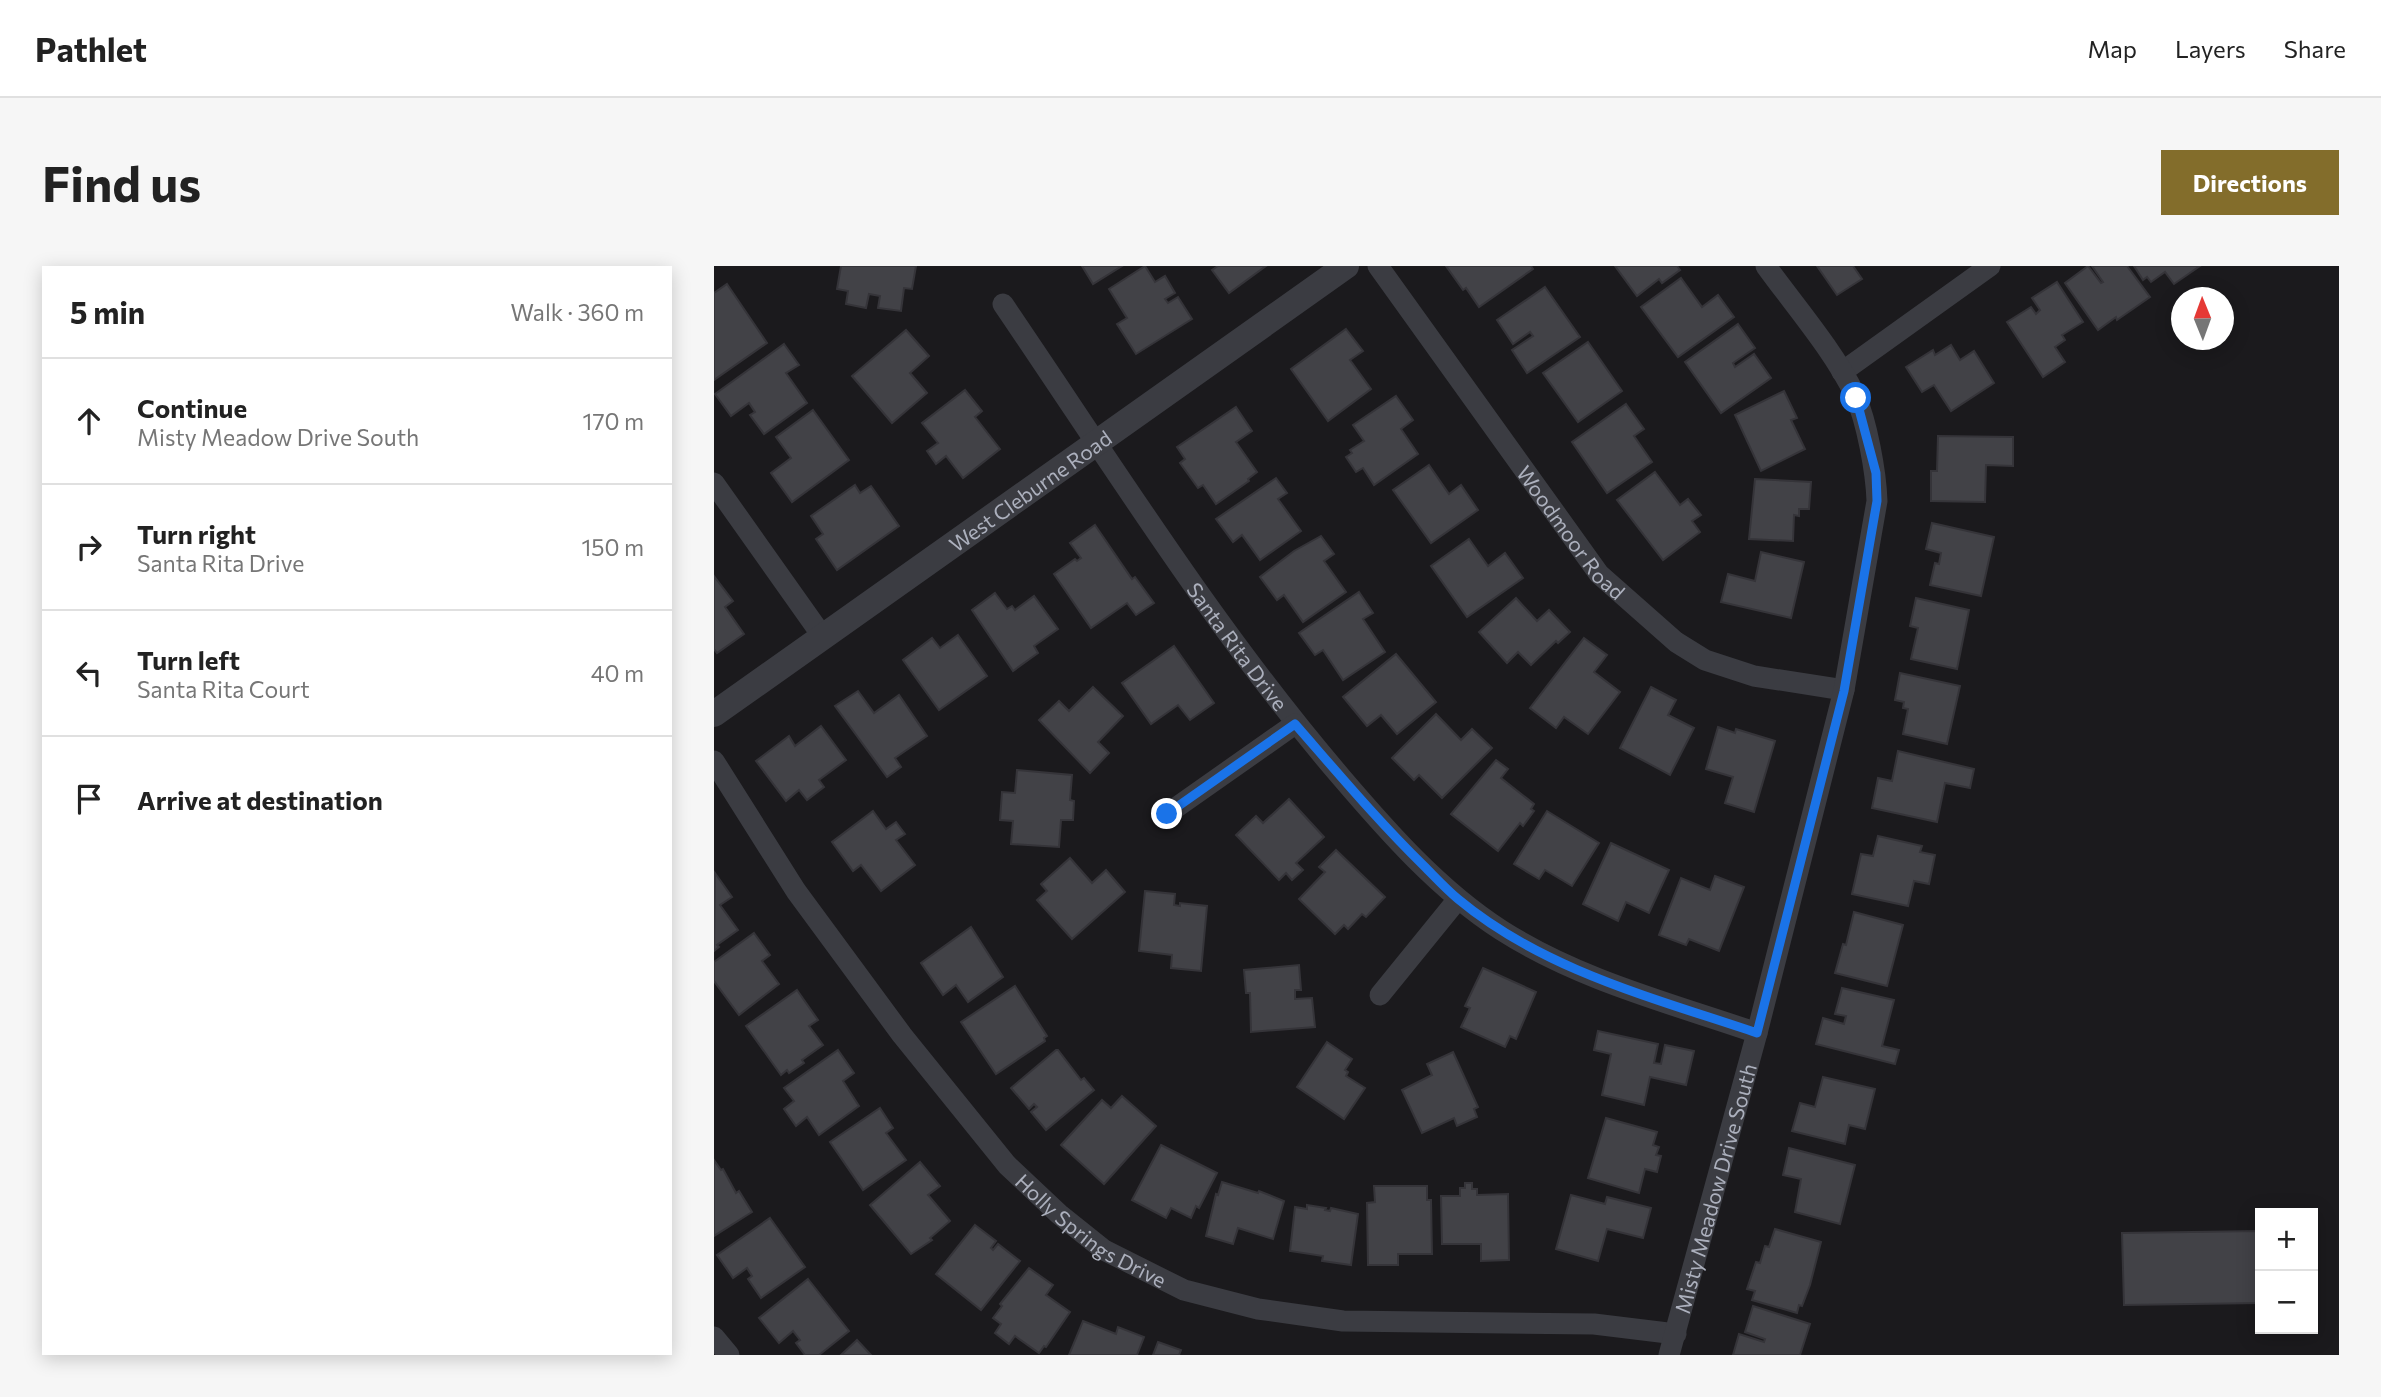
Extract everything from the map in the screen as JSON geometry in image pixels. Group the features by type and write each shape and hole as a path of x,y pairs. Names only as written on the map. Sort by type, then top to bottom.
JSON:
{"street":[{"name":"West Cleburne Road","path":"714,714 1346,266"},
{"name":"Woodmoor Road","path":"1378,266 1599,574 1676,642 1706,660 1754,676 1844,691"},
{"name":"Misty Meadow Drive South","path":"1670,1355 1757,1033 1844,691 1877,501 1876,473 1856,398 1842,372 1766,266"},
{"path":"1842,372 1990,266"},
{"name":"Santa Rita Drive","path":"1003,304 1206,603 1295,724 1380,823 1458,899 1502,930 1557,961 1603,981 1757,1033"},
{"path":"714,484 823,637"},
{"path":"1167,814 1295,724"},
{"name":"Holly Springs Drive","path":"714,761 796,891 902,1035 1007,1165 1059,1214 1104,1250 1184,1290 1258,1309 1343,1321 1594,1324 1676,1334"},
{"path":"1380,995 1458,899"},
{"path":"714,1337 729,1355"}],"building":[{"path":"841,266 916,266 912,289 904,288 901,311 878,308 880,296 869,294 866,308 846,304 848,291 837,289"},
{"path":"1082,266 1122,266 1093,284"},
{"path":"1145,266 1155,282 1165,276 1175,293 1165,299 1168,303 1178,297 1192,319 1136,354 1117,324 1127,318 1109,289"},
{"path":"1218,266 1266,266 1229,293 1212,270"},
{"path":"1446,266 1531,266 1533,269 1479,307"},
{"path":"1615,266 1677,266 1680,270 1662,283 1659,279 1637,296"},
{"path":"1817,266 1853,266 1862,279 1837,295"},
{"path":"2088,266 2101,283 2103,282 2092,266 2127,266 2150,297 2098,330 2065,283"},
{"path":"2134,266 2200,266 2174,284 2165,272 2151,282 2147,277 2143,280"},
{"path":"1681,278 1702,307 1718,295 1734,317 1678,357 1641,307"},
{"path":"2057,282 2083,322 2062,335 2065,340 2055,347 2065,362 2043,377 2007,322 2031,307 2036,314 2040,310 2032,298"},
{"path":"727,284 767,343 714,380 714,293"},
{"path":"1545,287 1580,337 1527,373 1512,350 1533,336 1530,332 1513,344 1497,320"},
{"path":"1738,324 1755,348 1733,363 1735,367 1754,354 1771,378 1721,413 1685,362"},
{"path":"1346,329 1363,351 1350,360 1371,389 1328,421 1291,369"},
{"path":"906,330 929,356 910,373 927,393 892,423 852,376"},
{"path":"1588,342 1622,391 1578,422 1543,373"},
{"path":"784,344 799,365 786,373 807,403 764,434 750,415 755,412 749,403 731,416 715,394"},
{"path":"1951,345 1960,360 1974,351 1994,383 1951,411 1934,385 1922,392 1906,367 1933,350 1935,355"},
{"path":"965,390 982,411 975,417 1000,449 963,478 946,456 936,464 927,451 938,443 922,423"},
{"path":"1784,391 1797,418 1791,420 1805,449 1761,471 1735,415"},
{"path":"1396,396 1413,420 1401,429 1418,454 1374,485 1363,468 1356,472 1346,457 1352,453 1350,450 1364,441 1353,425"},
{"path":"1626,404 1644,429 1634,436 1652,462 1607,493 1572,442"},
{"path":"1236,407 1252,431 1236,442 1257,472 1249,481 1216,504 1203,485 1198,488 1180,463 1185,459 1177,447"},
{"path":"813,410 849,460 792,502 771,473 791,458 776,437"},
{"path":"1938,436 2013,437 2013,466 1986,465 1985,502 1931,501 1931,471 1937,471"},
{"path":"1429,465 1449,494 1461,485 1478,510 1431,543 1393,490"},
{"path":"1655,472 1680,505 1688,499 1701,515 1692,521 1700,532 1663,560 1617,500"},
{"path":"1276,478 1287,493 1278,499 1301,531 1260,560 1242,535 1233,542 1216,519"},
{"path":"1755,479 1811,482 1809,509 1799,509 1799,516 1794,515 1793,541 1749,539"},
{"path":"855,485 860,493 871,486 899,526 837,570 816,539 823,534 811,516"},
{"path":"1932,523 1994,537 1981,596 1930,585 1935,563 1939,564 1941,553 1926,549"},
{"path":"1095,525 1132,579 1135,577 1154,603 1136,615 1127,603 1091,628 1054,574 1075,559 1077,561 1081,558 1070,543"},
{"path":"1321,536 1334,554 1324,561 1346,592 1303,622 1284,595 1277,600 1260,577 1294,551"},
{"path":"1469,539 1488,566 1505,553 1523,578 1467,617 1431,566"},
{"path":"1761,552 1804,562 1791,618 1721,602 1728,574 1755,581"},
{"path":"714,576 733,601 725,607 744,634 717,653 714,649"},
{"path":"1359,592 1373,613 1363,619 1385,652 1343,680 1323,650 1315,655 1299,633"},
{"path":"995,593 1007,609 1012,606 1015,610 1034,596 1058,629 1034,646 1038,653 1013,671 972,610"},
{"path":"1516,598 1537,621 1549,610 1570,632 1558,643 1556,641 1531,665 1518,652 1507,663 1479,632"},
{"path":"1916,598 1969,610 1957,669 1911,659 1918,628 1910,626"},
{"path":"958,635 987,676 939,710 903,660 932,638 940,648"},
{"path":"1584,638 1607,655 1594,672 1620,692 1588,734 1564,717 1556,728 1530,708"},
{"path":"1174,646 1214,703 1190,720 1178,705 1151,724 1122,683"},
{"path":"1396,654 1436,702 1397,734 1381,715 1367,726 1343,697"},
{"path":"1900,673 1960,686 1947,744 1903,734 1908,709 1903,708 1904,702 1895,700"},
{"path":"1093,687 1123,716 1098,742 1109,753 1090,773 1039,720 1059,701 1069,711"},
{"path":"1651,687 1676,700 1668,715 1694,728 1670,775 1620,748"},
{"path":"858,691 874,713 899,695 927,736 895,758 901,767 887,777 835,706"},
{"path":"1436,714 1461,740 1472,729 1492,748 1442,798 1419,775 1414,780 1392,758"},
{"path":"821,726 846,760 819,780 824,787 807,800 799,790 786,801 756,761 789,736 795,746"},
{"path":"1718,727 1735,733 1736,729 1775,741 1754,812 1725,803 1733,777 1706,769"},
{"path":"1898,751 1974,769 1970,788 1945,783 1937,822 1872,808 1878,778 1892,781"},
{"path":"1496,760 1508,769 1501,778 1534,804 1531,809 1534,811 1523,826 1520,823 1498,851 1451,814"},
{"path":"1017,770 1072,775 1070,800 1074,801 1073,820 1061,820 1059,847 1011,844 1013,821 1000,820 1002,792 1015,793"},
{"path":"1289,799 1324,837 1296,863 1303,870 1292,880 1286,873 1279,880 1236,835 1256,816 1263,823"},
{"path":"873,811 886,829 896,822 905,834 896,840 915,865 881,891 861,865 853,871 832,842"},
{"path":"1547,811 1599,843 1572,886 1545,870 1539,879 1514,864"},
{"path":"1878,836 1922,846 1920,852 1935,855 1929,884 1914,881 1908,906 1852,894 1861,854 1873,856"},
{"path":"1611,843 1669,870 1649,913 1626,902 1618,921 1583,904"},
{"path":"1336,850 1385,897 1366,917 1362,914 1348,929 1344,925 1335,934 1299,899 1325,872 1319,867"},
{"path":"1070,858 1092,883 1106,870 1125,892 1072,939 1037,900 1047,891 1041,884"},
{"path":"715,873 732,897 720,905 738,930 717,945 719,947 714,951"},
{"path":"1715,876 1744,887 1719,951 1689,939 1686,945 1659,935 1681,878 1710,890"},
{"path":"1145,891 1175,894 1174,905 1180,906 1180,903 1207,906 1201,971 1171,968 1172,955 1139,951"},
{"path":"1854,912 1903,925 1887,986 1835,973 1843,944 1846,945"},
{"path":"971,927 1003,977 968,1002 956,985 943,995 921,963"},
{"path":"754,933 770,955 762,961 779,984 739,1015 714,981 714,962"},
{"path":"1299,965 1301,990 1295,990 1295,999 1312,998 1315,1027 1251,1032 1250,993 1246,993 1244,970"},
{"path":"1483,968 1536,992 1516,1039 1510,1036 1505,1047 1461,1027 1470,1008 1465,1006"},
{"path":"1015,986 1047,1036 1045,1041 996,1074 961,1022"},
{"path":"1842,988 1894,1000 1882,1046 1899,1050 1895,1064 1816,1044 1823,1018 1844,1024 1846,1016 1835,1014"},
{"path":"797,990 818,1020 809,1026 823,1045 802,1060 804,1063 781,1075 746,1026"},
{"path":"1598,1031 1658,1044 1654,1063 1661,1064 1665,1045 1694,1051 1686,1085 1650,1077 1644,1105 1602,1095 1611,1054 1594,1050"},
{"path":"1327,1042 1352,1059 1345,1070 1348,1072 1346,1076 1365,1088 1344,1119 1297,1087"},
{"path":"838,1050 854,1073 843,1081 859,1106 819,1135 807,1117 796,1126 784,1109 794,1101 784,1088"},
{"path":"1056,1050 1081,1080 1084,1078 1094,1090 1046,1130 1031,1112 1037,1107 1034,1104 1029,1109 1011,1088"},
{"path":"1453,1052 1478,1107 1474,1109 1477,1117 1457,1126 1454,1118 1422,1133 1402,1090 1432,1075 1427,1064"},
{"path":"1823,1077 1875,1089 1865,1129 1849,1125 1845,1144 1792,1131 1800,1103 1815,1107"},
{"path":"1122,1096 1156,1126 1104,1184 1061,1145 1102,1100 1111,1108"},
{"path":"880,1108 893,1128 886,1133 906,1160 863,1190 830,1142"},
{"path":"1606,1118 1657,1132 1653,1145 1659,1147 1656,1155 1661,1156 1657,1172 1645,1169 1639,1193 1588,1178"},
{"path":"1161,1145 1217,1173 1191,1218 1171,1208 1166,1218 1132,1200"},
{"path":"1789,1148 1855,1165 1840,1224 1795,1212 1801,1179 1783,1175"},
{"path":"714,1160 752,1212 714,1236"},
{"path":"920,1162 940,1186 928,1195 950,1221 930,1238 932,1240 911,1254 870,1205"},
{"path":"1222,1182 1258,1193 1259,1191 1284,1201 1273,1239 1238,1228 1233,1244 1206,1236 1216,1194 1218,1195"},
{"path":"1465,1183 1472,1183 1472,1189 1477,1189 1477,1195 1508,1194 1509,1260 1481,1261 1481,1244 1442,1244 1441,1196 1460,1196 1460,1188 1465,1188"},
{"path":"1374,1186 1427,1186 1427,1200 1431,1200 1432,1254 1398,1254 1398,1265 1368,1265 1367,1203 1375,1202"},
{"path":"1571,1195 1605,1204 1607,1197 1651,1208 1643,1238 1607,1229 1598,1261 1556,1249"},
{"path":"1307,1205 1358,1214 1351,1265 1322,1261 1323,1256 1290,1251 1295,1207 1307,1209"},
{"path":"770,1218 805,1267 761,1298 748,1279 752,1276 747,1268 733,1278 717,1255"},
{"path":"975,1225 996,1241 991,1248 993,1250 998,1244 1020,1261 981,1310 936,1274"},
{"path":"1775,1229 1821,1242 1810,1285 1797,1313 1752,1300 1755,1291 1747,1289 1756,1262 1760,1263 1765,1246 1769,1247"},
{"path":"2255,1231 2255,1303 2124,1305 2122,1233"},
{"path":"1029,1268 1053,1285 1046,1295 1070,1312 1039,1353 1015,1336 1009,1344 995,1333 1001,1324 993,1318 1002,1306 1000,1304"},
{"path":"808,1279 849,1331 819,1355 805,1355 796,1343 800,1340 793,1331 779,1343 759,1318"},
{"path":"1753,1306 1810,1324 1800,1355 1733,1355 1739,1334 1764,1342 1765,1339 1745,1332"},
{"path":"1083,1321 1116,1334 1118,1327 1144,1337 1137,1355 1069,1355"},
{"path":"857,1340 871,1355 841,1355"},
{"path":"1158,1342 1181,1350 1179,1355 1153,1355"}],"route":[{"path":"1167,814 1295,724 1380,823 1458,899 1502,930 1557,961 1603,981 1757,1033 1844,691 1877,501 1876,473 1856,398"}]}
